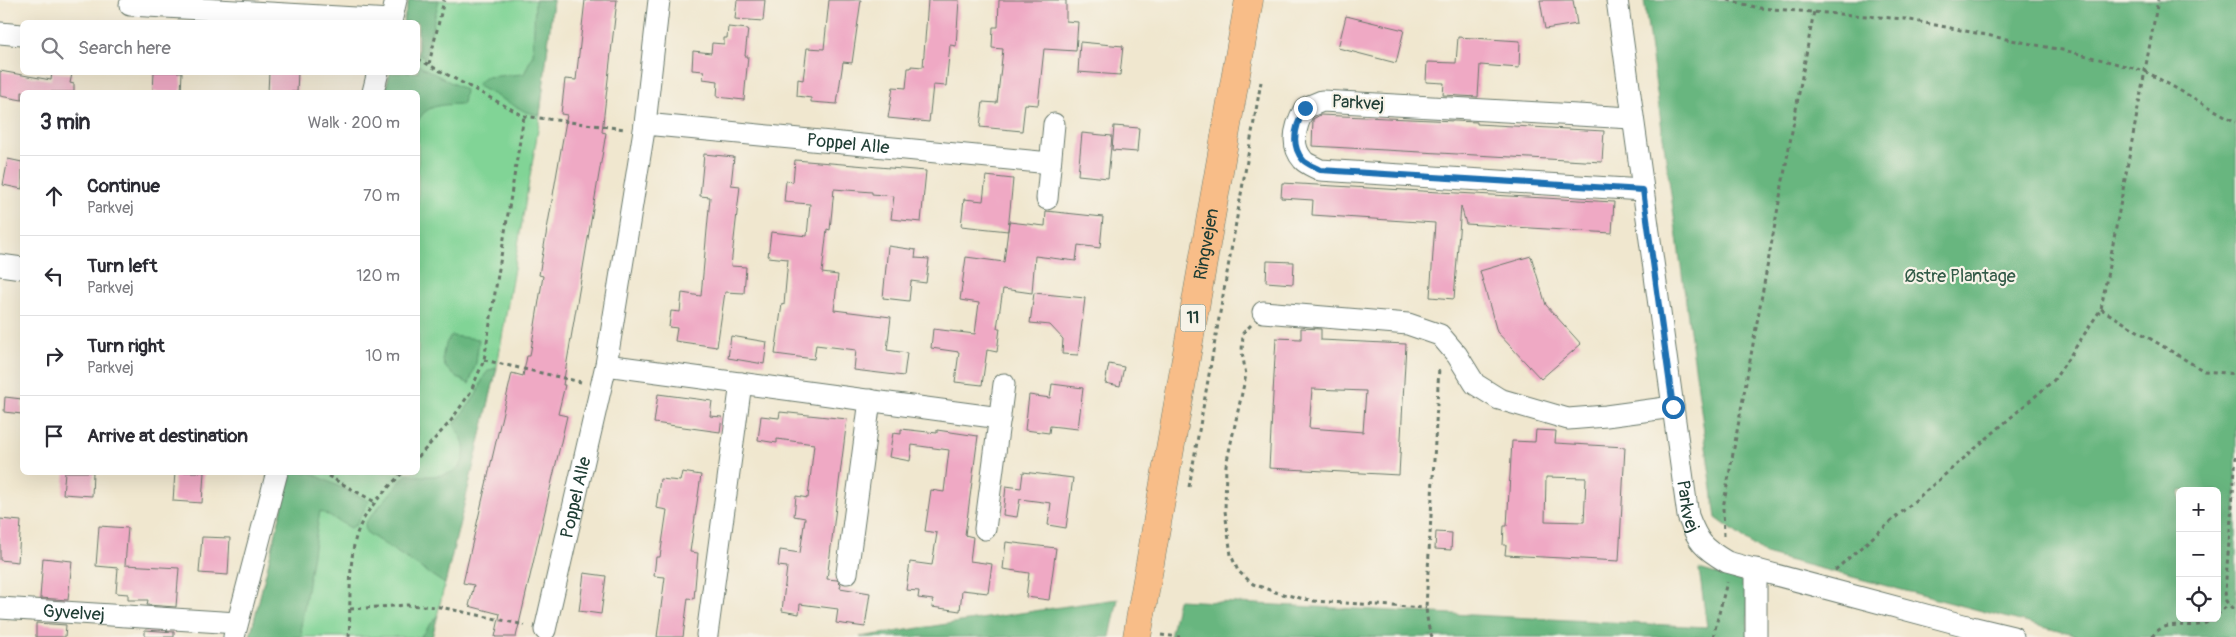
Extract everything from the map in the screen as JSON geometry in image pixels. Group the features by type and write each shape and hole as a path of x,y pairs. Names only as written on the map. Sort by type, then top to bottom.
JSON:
{"main road":[{"name":"Ringvejen","path":"1149,636 1249,0"}],"street":[{"name":"Poppel Alle","path":"545,630 606,365 645,124 659,0"},
{"name":"Parkvej","path":"1617,0 1688,516 1696,536 1708,551 1727,562 1815,586 1967,632 2013,637"},
{"path":"130,5 393,14"},
{"path":"0,32 20,35"},
{"path":"374,90 377,75"},
{"name":"Parkvej","path":"1632,118 1322,102 1305,108 1297,123 1295,145 1303,161 1320,170 1643,190"},
{"name":"Poppel Alle","path":"645,124 1050,163"},
{"path":"1047,199 1054,124"},
{"path":"0,265 20,268"},
{"path":"1263,312 1408,324 1440,335 1475,384 1499,399 1568,419 1673,407"},
{"path":"606,365 1000,418"},
{"path":"707,635 741,383"},
{"path":"985,529 1004,384"},
{"path":"847,573 870,400"},
{"name":"Gyvelvej","path":"0,608 236,630 277,475"},
{"path":"1756,570 1756,637"}],"path":[{"path":"429,64 444,0"},
{"path":"1728,0 1759,8 1905,19 2072,52 2145,71 2236,122"},
{"path":"1815,586 2054,380 2101,309 2158,0"},
{"path":"1713,637 1727,585 1724,508 1814,11"},
{"path":"420,60 524,116 623,130 645,124"},
{"path":"420,455 450,422 470,393 484,360 524,116"},
{"path":"2101,309 2204,370 2236,374"},
{"path":"1263,312 1243,333 1242,352 1246,375 1226,465 1225,511 1231,555 1238,571 1253,584 1278,593 1314,601 1426,608"},
{"path":"1432,637 1428,626 1426,608 1440,363 1450,347"},
{"path":"484,360 601,387"},
{"path":"2236,456 2225,590 2226,601 2232,608 2236,609"},
{"path":"326,475 376,502"},
{"path":"349,637 353,543 360,525 376,502 400,475"},
{"path":"2221,611 2229,604"},
{"path":"350,609 407,605 440,607 545,630"},
{"path":"2152,637 2156,631 2164,626 2197,626 2210,622"},
{"path":"1149,636 1180,637"}],"green space":[{"path":"409,0 553,0 539,124 496,372 432,637 250,637 290,475 420,475 420,90 386,90 389,75 420,75 420,20 404,20"},
{"path":"409,0 439,0 425,57 420,55 420,20 404,20"},
{"path":"535,0 553,0 540,115 526,112 476,85 485,77 524,74 533,54"},
{"name":"Østre Plantage","path":"1644,0 2236,0 2236,637 2081,637 1765,554 1716,518"},
{"path":"420,66 465,90 463,104 437,106 426,111 420,118 420,90 386,90 389,75 420,75"},
{"path":"451,336 479,339 476,363 469,384 449,371 443,362 444,350"},
{"path":"497,368 445,584 366,532 365,523 406,475 436,476 454,471 460,465 464,457 464,445 454,425 476,395 484,376 489,370"},
{"path":"290,475 315,475 369,501 356,525 351,528 320,511 301,626 302,637 250,637"},
{"path":"1699,569 1748,583 1748,637 1170,637 1178,600 1707,627"},
{"path":"1118,599 1110,637 860,637 1081,604"},
{"path":"438,615 432,637 420,637"}],"building":[{"path":"585,0 617,0 602,132 606,133 563,385 565,385 558,414 567,416 516,637 495,637 500,614 469,606 474,585 463,583 512,373 523,376 527,356 530,356 543,276 539,275 567,115 561,114 565,79 576,80"},
{"path":"737,0 765,0 763,21 735,19"},
{"path":"829,0 861,0 852,63 843,62 837,104 811,102 811,98 797,96 798,79 803,80 807,48 824,49"},
{"path":"928,0 959,0 956,46 950,45 946,86 933,85 929,122 888,118 893,87 906,88 908,68 911,68 911,66 923,67"},
{"path":"999,0 1066,0 1066,21 1078,22 1076,51 1044,49 1038,105 1025,104 1022,131 980,127 983,102 997,103 1003,49 992,48 993,27 998,27"},
{"path":"1540,0 1573,0 1577,24 1545,29"},
{"path":"1346,16 1404,30 1396,63 1338,48"},
{"path":"728,27 748,29 745,56 748,56 744,100 717,97 718,81 703,79 704,71 692,70 693,51 711,53 712,43 724,44 724,38 727,38"},
{"path":"1458,37 1520,41 1519,68 1480,65 1478,97 1443,95 1444,83 1426,82 1427,62 1456,63"},
{"path":"1080,42 1123,46 1120,75 1078,72"},
{"path":"0,71 51,80 52,75 72,75 70,83 74,84 74,90 20,90 20,100 0,96"},
{"path":"154,75 182,75 181,90 153,90"},
{"path":"269,75 298,75 297,90 268,90"},
{"path":"1320,115 1477,122 1477,124 1604,131 1602,162 1312,146 1313,119"},
{"path":"1114,126 1139,128 1137,152 1112,150"},
{"path":"1082,133 1112,136 1108,178 1078,175"},
{"path":"704,154 734,157 731,185 740,186 731,266 746,267 744,293 725,292 717,347 675,341 677,328 669,327 671,311 680,312 682,293 701,296 710,197 700,196"},
{"path":"8,159 20,162 20,189 3,185"},
{"path":"795,160 926,171 921,222 891,219 894,196 834,189 830,230 827,229 822,273 838,275 834,310 891,317 887,350 907,353 904,376 854,370 856,350 816,345 814,359 775,354 782,304 784,305 788,259 768,257 771,232 807,236 810,204 784,202 786,181 793,182"},
{"path":"986,176 1013,179 1008,231 961,226 964,199 983,201"},
{"path":"1282,183 1614,202 1612,233 1466,224 1461,206 1454,299 1430,297 1435,223 1312,215 1313,200 1281,198"},
{"path":"1046,211 1103,217 1100,248 1078,245 1076,261 1035,256 1032,293 1003,289 997,328 1000,328 997,352 987,350 982,385 955,382 959,352 931,348 933,329 975,334 979,303 960,300 966,257 1004,262 1009,222 1045,226"},
{"path":"888,246 916,250 915,258 929,259 926,283 911,281 909,301 883,298"},
{"path":"1531,256 1546,305 1581,344 1541,379 1497,332 1480,271"},
{"path":"1267,261 1294,262 1293,284 1266,282"},
{"path":"1034,293 1085,298 1078,355 1062,354 1063,339 1050,325 1030,323"},
{"path":"1301,328 1321,329 1321,340 1406,344 1399,475 1269,468 1276,338 1301,339","holes":["1312,389 1366,391 1363,432 1309,428"]},
{"path":"731,336 767,342 764,364 728,358"},
{"path":"1109,364 1124,367 1120,386 1105,383"},
{"path":"1052,384 1083,388 1078,429 1050,426 1049,433 1025,430 1029,395 1050,398"},
{"path":"658,394 712,401 710,416 722,417 720,432 654,423"},
{"path":"5,397 20,399 20,414 4,412"},
{"path":"780,412 847,419 827,579 837,580 841,584 840,588 870,593 865,627 836,623 838,609 800,604 799,614 782,611 787,567 778,566 780,550 800,553 805,518 794,516 796,496 808,498 814,444 777,439 777,443 758,440 761,416 779,418"},
{"path":"901,429 937,433 937,430 978,436 965,535 973,537 970,561 992,564 988,593 962,590 960,611 932,607 933,600 918,598 919,591 906,590 910,562 932,565 937,533 925,531 931,490 944,492 949,450 912,445 910,461 889,457 893,433 901,434"},
{"path":"1536,430 1556,431 1555,443 1625,447 1619,561 1505,555 1506,545 1503,545 1504,526 1507,526 1512,441 1535,442","holes":["1546,477 1586,478 1584,522 1545,521"]},
{"path":"682,472 701,475 690,552 698,553 694,599 688,598 683,637 657,637 665,577 654,576 656,557 660,557 667,510 656,508 660,479 680,481"},
{"path":"1023,472 1073,478 1066,528 1048,525 1051,503 1020,499 1017,517 1003,515 1006,486 1021,488"},
{"path":"65,475 93,475 92,496 63,494"},
{"path":"175,475 204,475 202,503 173,501"},
{"path":"0,519 21,521 18,562 0,560"},
{"path":"99,526 128,528 125,565 179,568 176,607 147,605 148,600 128,600 128,594 116,593 118,568 96,566"},
{"path":"1436,532 1452,533 1451,550 1435,549"},
{"path":"202,537 230,538 228,575 199,573"},
{"path":"1006,542 1056,548 1049,600 1026,597 1029,573 1003,569"},
{"path":"43,558 72,561 68,600 40,598"},
{"path":"584,573 606,576 601,614 579,611"},
{"path":"36,623 66,625 65,637 36,637"},
{"path":"145,630 174,632 174,637 145,637"}],"route":[{"path":"1305,108 1297,123 1295,145 1303,161 1320,170 1643,190 1673,407"}]}
